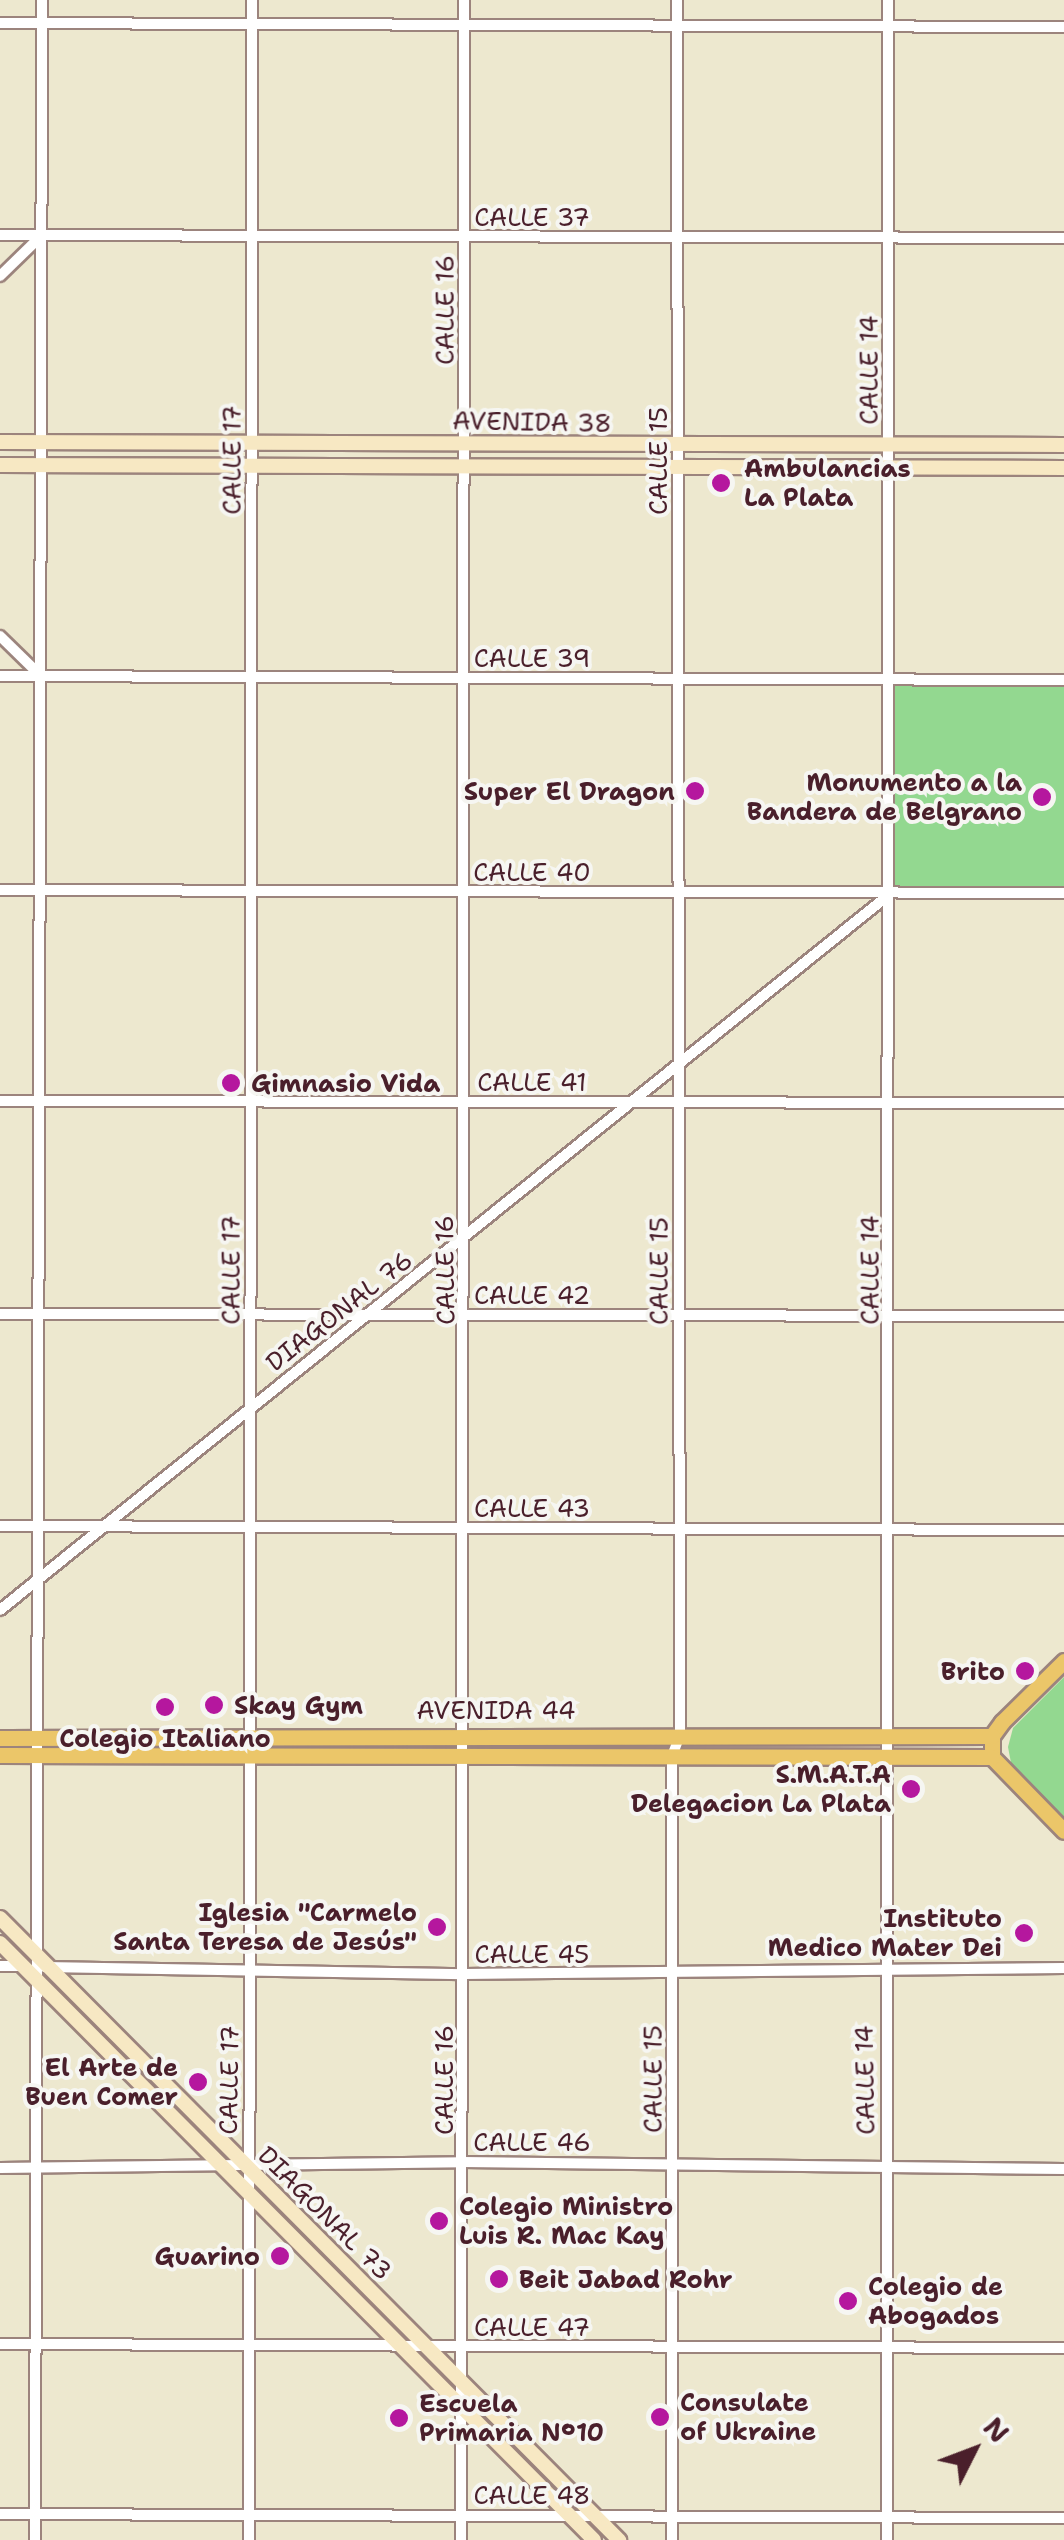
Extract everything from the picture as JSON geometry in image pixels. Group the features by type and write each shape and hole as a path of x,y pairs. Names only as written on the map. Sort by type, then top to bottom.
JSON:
{"main road":[{"name":"AVENIDA 38","path":"0,442 1064,445"},
{"name":"AVENIDA 38","path":"0,464 1064,468"},
{"path":"1064,1661 992,1736 992,1757 1064,1831"},
{"name":"AVENIDA 44","path":"0,1738 250,1734 992,1736"},
{"name":"AVENIDA 44","path":"0,1755 992,1757"},
{"name":"DIAGONAL 73","path":"0,1918 35,1966 222,2167 594,2540"},
{"name":"DIAGONAL 73","path":"0,1943 35,1966 248,2166 618,2540"}],"street":[{"path":"34,2540 42,0"},
{"name":"CALLE 17","path":"249,2540 252,0"},
{"name":"CALLE 16","path":"461,2540 466,1756 464,0"},
{"name":"CALLE 15","path":"672,2540 672,1756 680,1736 678,0"},
{"name":"CALLE 14","path":"887,2540 889,2348 882,1968 890,1757 888,0"},
{"path":"0,24 1064,27"},
{"name":"CALLE 37","path":"0,235 1064,238"},
{"path":"0,276 42,235"},
{"path":"0,636 41,676"},
{"name":"CALLE 39","path":"0,676 1064,680"},
{"name":"CALLE 40","path":"0,890 1064,894"},
{"name":"DIAGONAL 76","path":"0,1610 890,893"},
{"name":"CALLE 41","path":"0,1101 1064,1103"},
{"name":"CALLE 42","path":"0,1314 1064,1316"},
{"name":"CALLE 43","path":"0,1526 1064,1530"},
{"name":"CALLE 45","path":"0,1966 464,1974 1064,1968"},
{"name":"CALLE 46","path":"0,2168 463,2162 673,2163 887,2171 1064,2169"},
{"name":"CALLE 47","path":"0,2344 1064,2348"},
{"name":"CALLE 48","path":"0,2514 1064,2518"}],"green space":[{"path":"895,684 1064,684 1064,886 895,886"},
{"path":"1064,1677 1064,1819 1012,1768 1008,1747 1013,1728"}],"place":[{"name":"Ambulancias La Plata","path":"721,483"},
{"name":"Super El Dragon","path":"695,791"},
{"name":"Monumento a la Bandera de Belgrano","path":"1042,797"},
{"name":"Gimnasio Vida","path":"231,1083"},
{"name":"Brito","path":"1025,1671"},
{"name":"Skay Gym","path":"214,1705"},
{"name":"Colegio Italiano","path":"165,1707"},
{"name":"S.M.A.T.A Delegacion La Plata","path":"911,1789"},
{"name":"Iglesia \"Carmelo Santa Teresa de Jesús\"","path":"437,1927"},
{"name":"Instituto Medico Mater Dei","path":"1024,1933"},
{"name":"El Arte de Buen Comer","path":"198,2082"},
{"name":"Colegio Ministro Luis R. Mac Kay","path":"439,2221"},
{"name":"Guarino","path":"280,2256"},
{"name":"Beit Jabad Rohr","path":"499,2279"},
{"name":"Colegio de Abogados","path":"848,2301"},
{"name":"Consulate of Ukraine","path":"660,2417"},
{"name":"Escuela Primaria N°10","path":"399,2418"}]}
